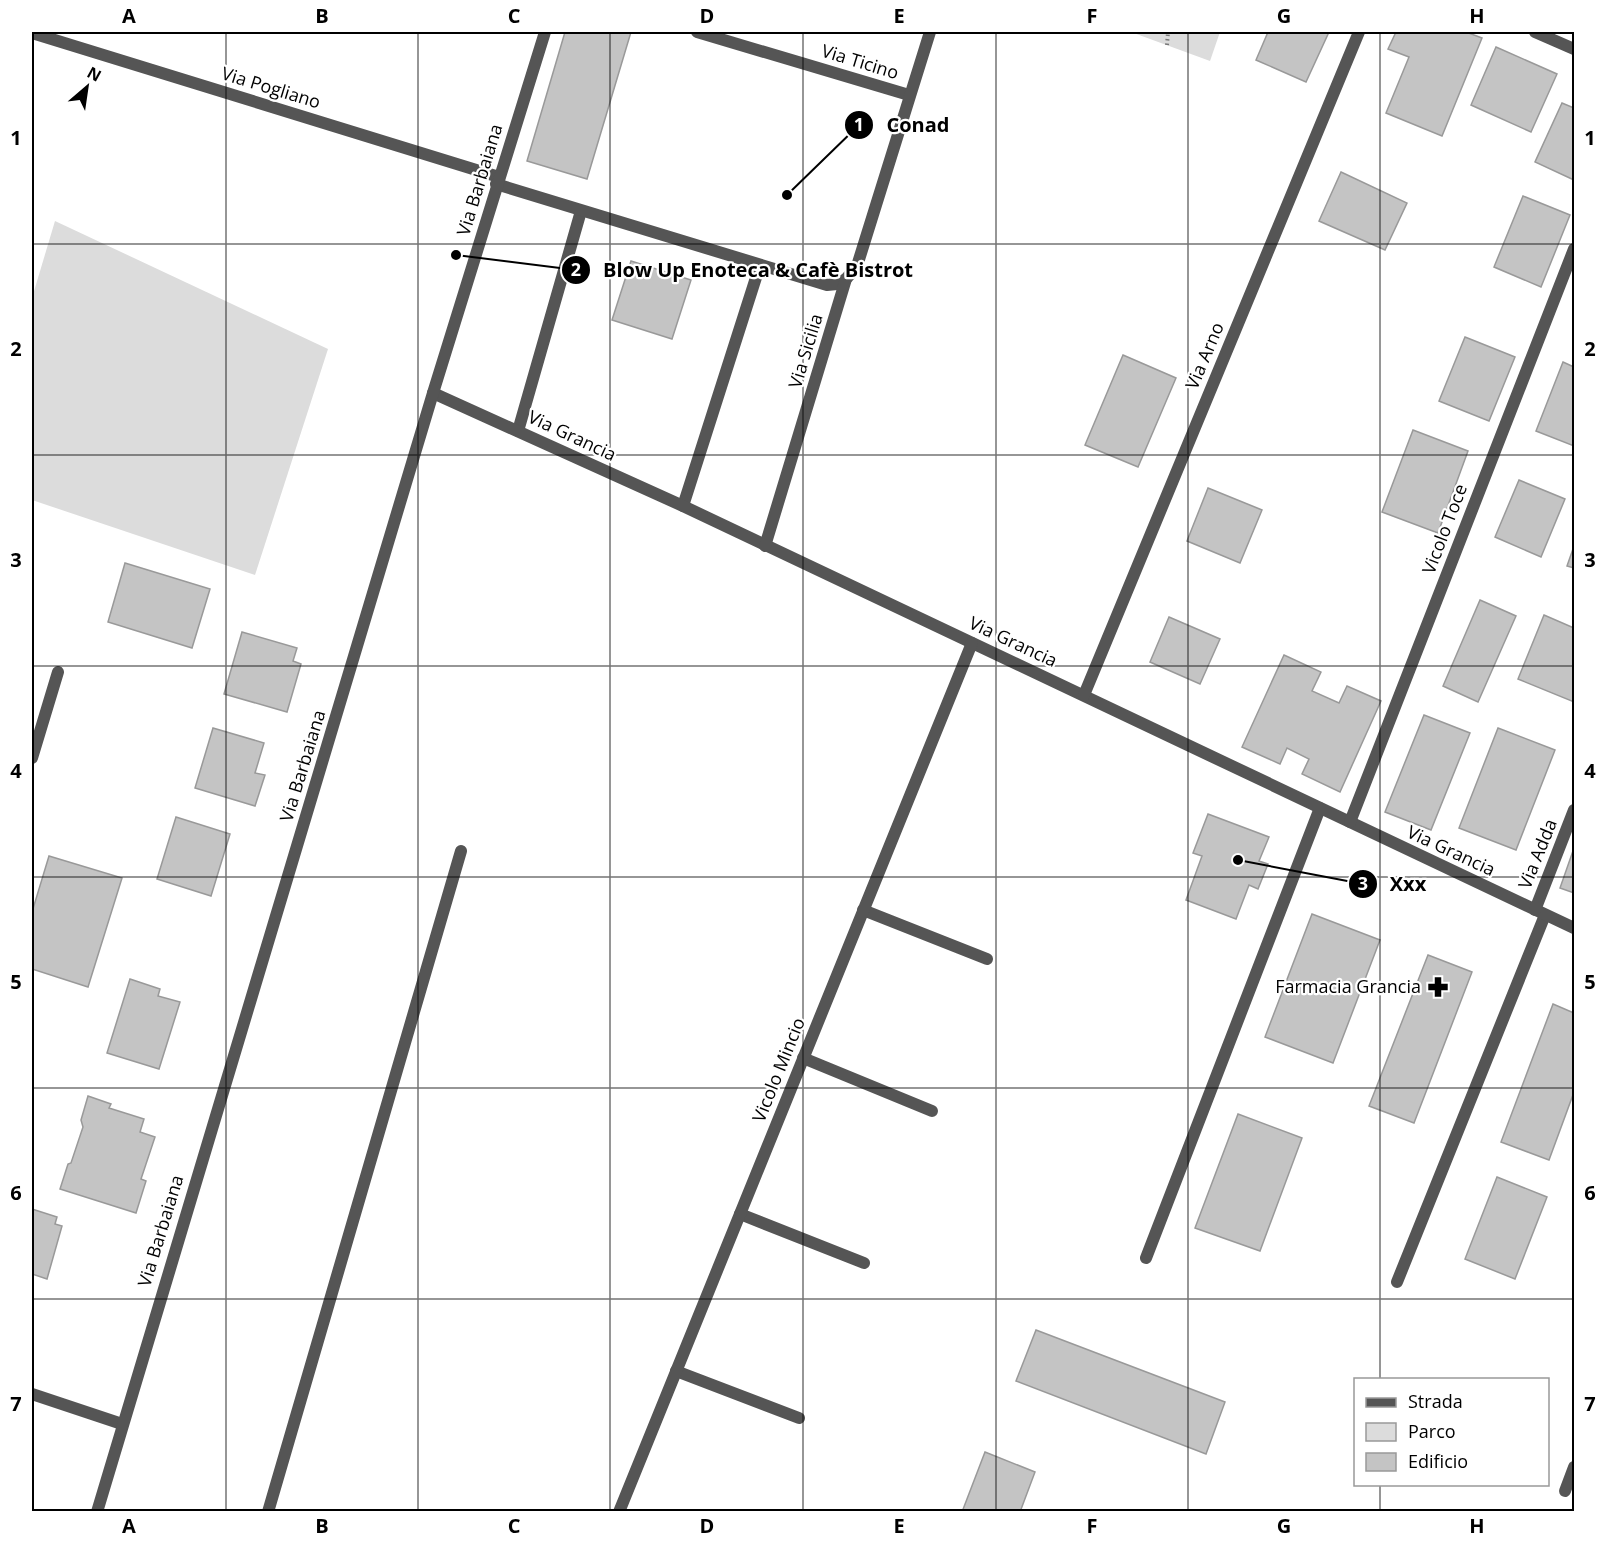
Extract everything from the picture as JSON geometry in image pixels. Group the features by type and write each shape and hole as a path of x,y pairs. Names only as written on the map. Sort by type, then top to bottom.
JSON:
{"street":[{"name":"Via Barbaiana","path":"97,1512 433,393 545,32"},
{"name":"Via Ticino","path":"696,32 909,95"},
{"name":"Via Sicilia","path":"765,546 846,279 857,266 930,32"},
{"name":"Via Arno","path":"1084,695 1359,32"},
{"path":"1535,32 1575,49"},
{"name":"Via Pogliano","path":"32,33 498,181 582,211 760,265 827,285 837,284 846,279"},
{"path":"518,431 582,211"},
{"name":"Vicolo Toce","path":"1350,822 1575,249"},
{"path":"683,506 760,265"},
{"name":"Via Grancia","path":"433,393 683,506 1575,928"},
{"name":"Vicolo Mincio","path":"619,1512 972,643"},
{"path":"32,758 58,672"},
{"path":"1146,1258 1320,808"},
{"name":"Via Adda","path":"1397,1282 1540,913 1575,810"},
{"path":"268,1512 461,851"},
{"path":"863,910 987,959"},
{"path":"803,1058 933,1111"},
{"path":"740,1214 864,1263"},
{"path":"676,1371 799,1418"},
{"path":"32,1394 122,1424"},
{"path":"1565,1491 1575,1467"}],"path":[{"path":"1167,45 1168,32"}],"green space":[{"path":"1131,32 1220,32 1210,61"},
{"path":"55,221 328,349 255,575 32,500 32,298"}],"building":[{"path":"565,32 631,32 587,179 527,161"},
{"path":"1268,32 1329,32 1306,82 1256,60"},
{"path":"1396,32 1466,32 1482,38 1442,136 1386,113 1409,57 1388,49"},
{"path":"1496,47 1557,74 1531,132 1471,105"},
{"path":"1562,103 1574,108 1574,180 1535,162"},
{"path":"1341,172 1407,203 1385,250 1319,221"},
{"path":"1523,196 1570,215 1541,287 1494,267"},
{"path":"631,261 691,280 672,339 612,320"},
{"path":"1465,337 1515,357 1489,421 1439,401"},
{"path":"1123,355 1176,378 1138,467 1085,445"},
{"path":"1563,362 1574,367 1574,446 1536,431"},
{"path":"1413,430 1468,451 1438,533 1382,512"},
{"path":"1519,480 1565,499 1541,557 1495,537"},
{"path":"1208,488 1262,510 1240,563 1187,541"},
{"path":"1574,546 1574,568 1567,566"},
{"path":"125,563 210,589 192,648 108,622"},
{"path":"1480,600 1516,616 1478,702 1443,686"},
{"path":"1544,615 1574,628 1574,702 1518,679"},
{"path":"1169,617 1220,639 1200,684 1150,662"},
{"path":"242,632 297,648 293,661 301,664 287,712 224,694"},
{"path":"1284,655 1321,672 1312,691 1339,703 1347,686 1381,701 1340,792 1302,774 1309,759 1287,748 1280,764 1242,747"},
{"path":"1424,715 1470,733 1431,830 1385,812"},
{"path":"213,728 264,743 255,773 265,775 255,806 195,788"},
{"path":"1498,728 1555,750 1516,850 1459,828"},
{"path":"1208,814 1269,837 1259,861 1268,864 1258,889 1249,885 1236,919 1186,900 1202,856 1193,853"},
{"path":"176,817 230,834 211,896 157,879"},
{"path":"1574,848 1574,893 1560,888"},
{"path":"49,856 122,878 88,987 32,969 32,912"},
{"path":"1312,914 1380,940 1333,1063 1265,1037"},
{"path":"1428,955 1472,972 1414,1123 1369,1106"},
{"path":"130,979 160,989 158,996 180,1002 159,1069 107,1053"},
{"path":"1553,1004 1574,1013 1574,1092 1549,1160 1501,1142"},
{"path":"88,1096 111,1104 109,1108 144,1119 140,1132 155,1137 141,1179 146,1181 136,1213 60,1189 83,1127 81,1120"},
{"path":"1238,1114 1302,1138 1260,1251 1195,1228"},
{"path":"1497,1177 1547,1197 1515,1279 1465,1259"},
{"path":"32,1209 57,1217 55,1224 62,1226 47,1279 32,1274"},
{"path":"1036,1330 1225,1402 1206,1454 1016,1381"},
{"path":"985,1452 1035,1472 1020,1512 962,1512"}],"place":[{"name":"Conad","path":"787,195"},
{"name":"Blow Up Enoteca & Cafè Bistrot","path":"456,255"},
{"name":"Xxx","path":"1238,860"},
{"name":"Farmacia Grancia","path":"1438,987"}]}
